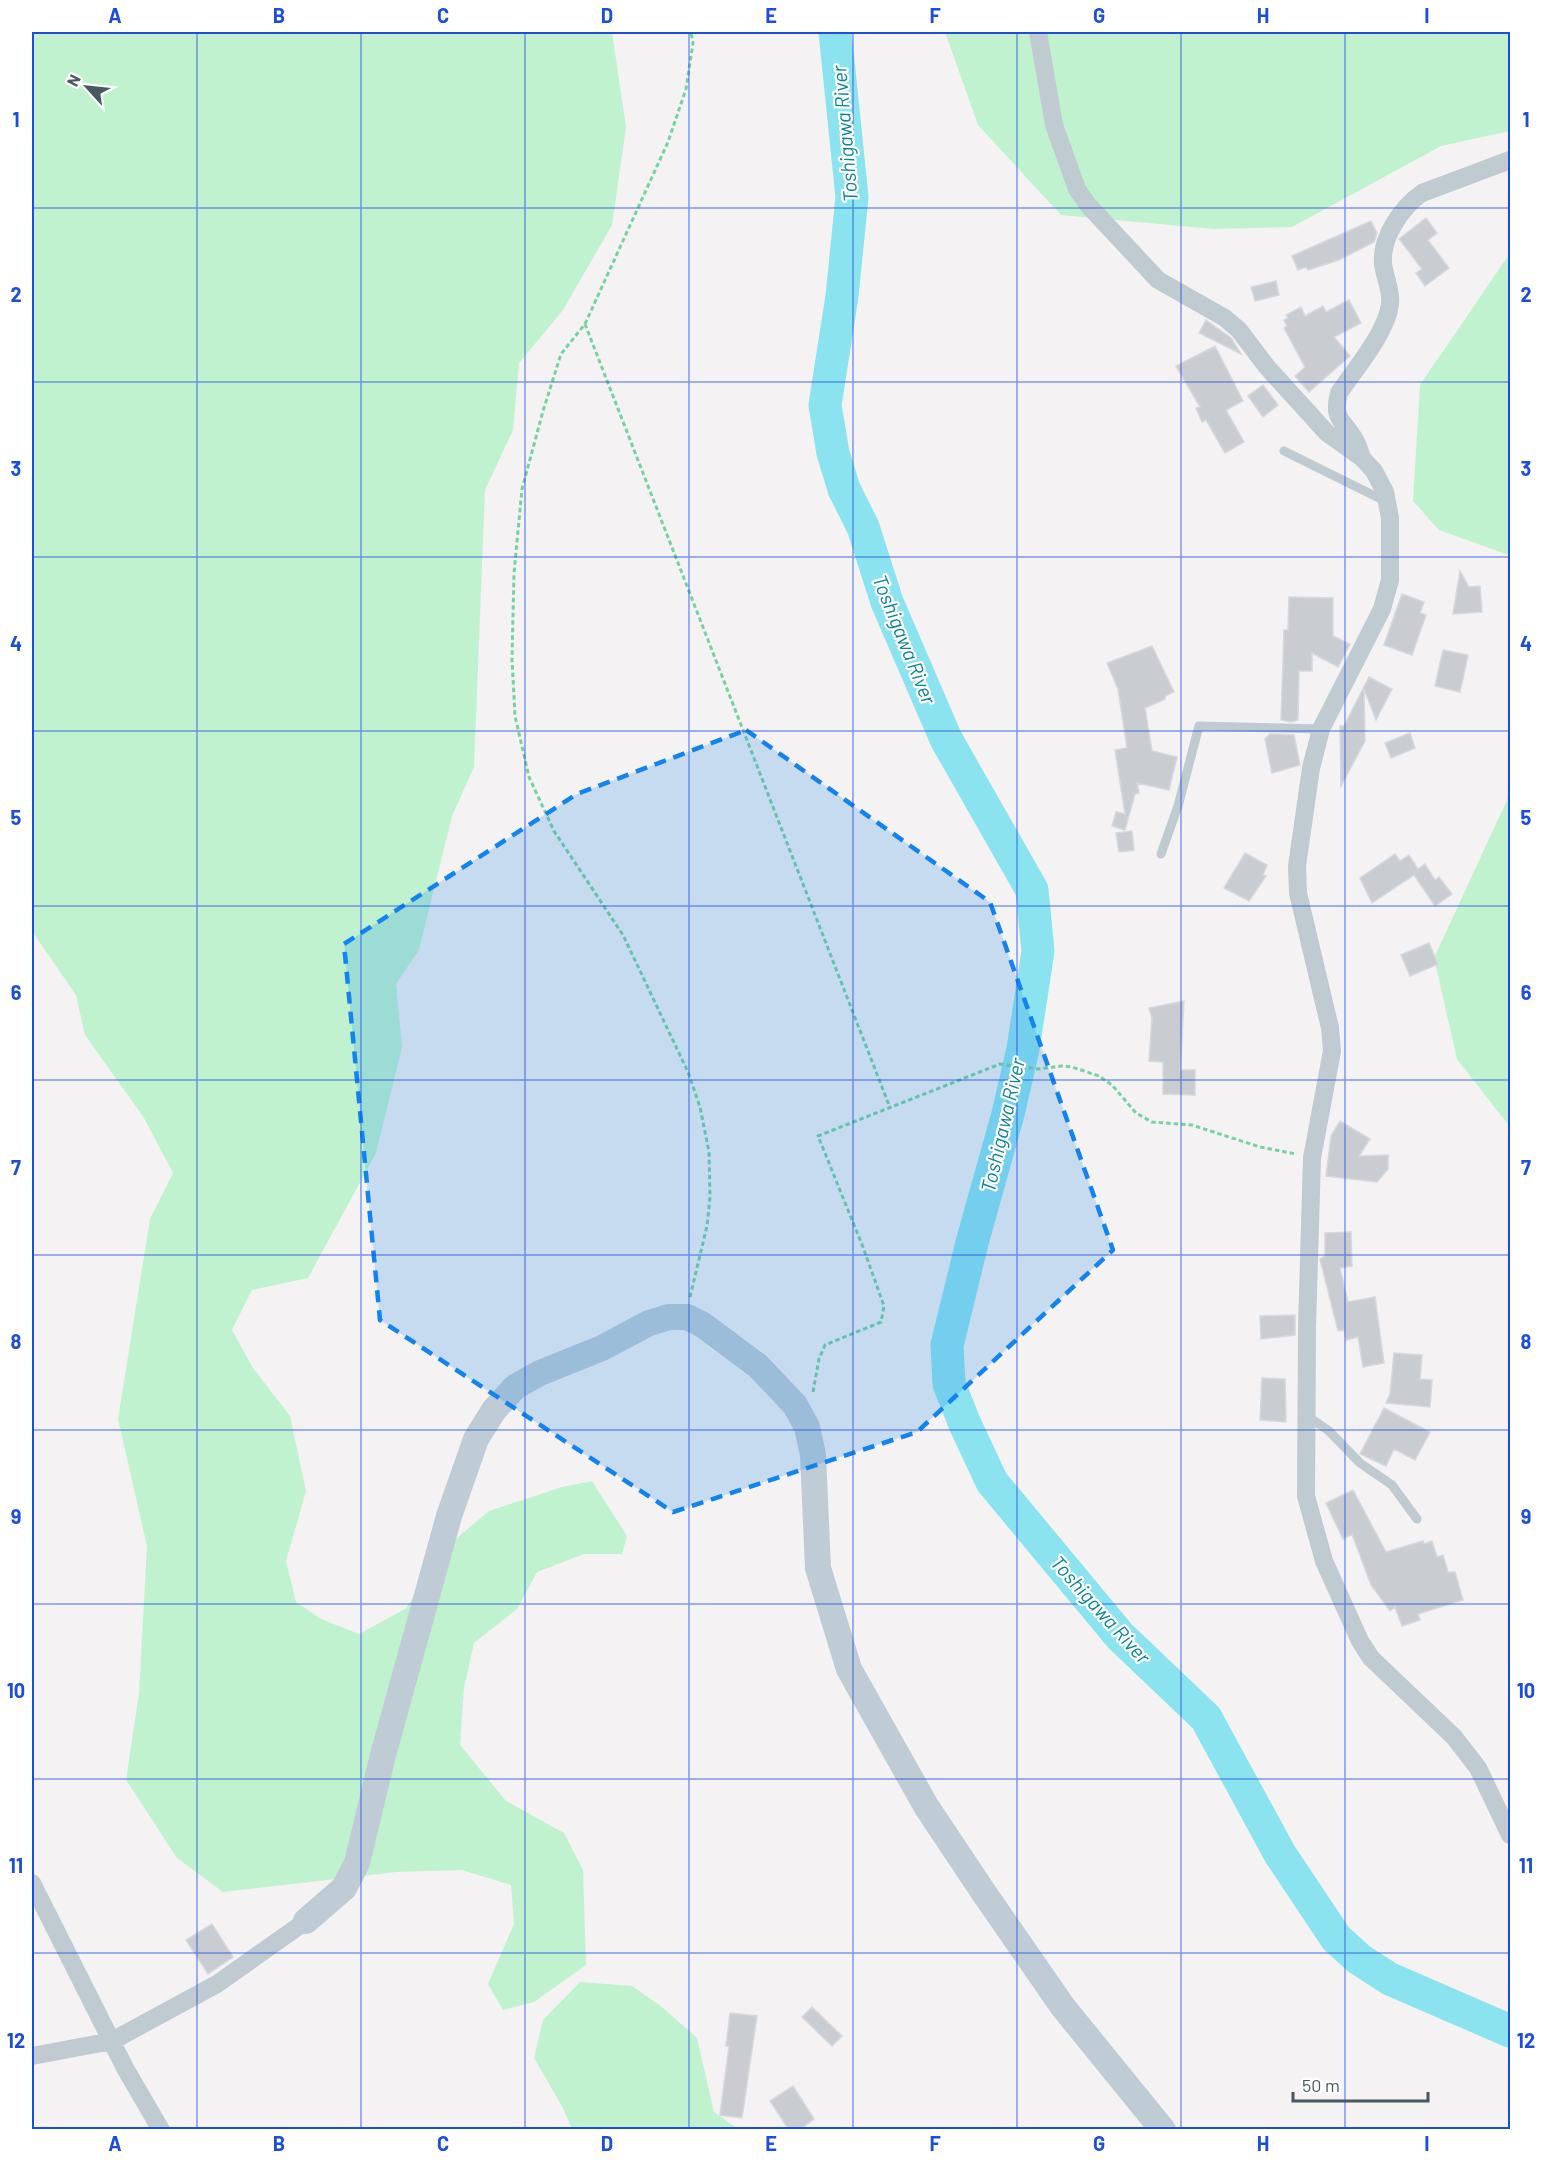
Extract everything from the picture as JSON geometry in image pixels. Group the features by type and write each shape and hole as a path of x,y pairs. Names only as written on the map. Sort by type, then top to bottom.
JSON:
{"street":[{"path":"1038,32 1054,125 1077,189 1158,280 1225,318 1239,330 1267,367 1327,433 1362,458 1381,480 1387,502 1392,555 1390,580 1382,609 1321,729 1311,768 1297,866 1298,893 1330,1028 1332,1051 1312,1158 1304,1470 1308,1511 1324,1561 1353,1627 1371,1658 1454,1737 1478,1768 1510,1835"},
{"path":"1362,458 1355,440 1336,414 1336,403 1339,393 1386,318 1390,303 1383,261 1392,229 1409,201 1422,193 1510,160"},
{"path":"32,2056 112,2041 217,1984 306,1921 344,1888 357,1863 383,1755 449,1516 476,1439 494,1410 515,1387 540,1373 602,1348 650,1323 669,1317 687,1317 703,1325 758,1366 795,1404 807,1428 813,1455 818,1568 849,1669 926,1806 984,1893 1063,2007 1163,2130"},
{"path":"32,1883 112,2041 161,2130"}],"lane":[{"path":"1284,451 1387,502"},
{"path":"1161,854 1179,806 1199,726 1321,729"},
{"path":"1305,1415 1329,1431 1360,1462 1392,1485 1417,1519"}],"path":[{"path":"687,1317 707,1227 710,1197 709,1152 700,1107 688,1072 623,935 554,831 529,777 515,716 512,659 514,573 522,489 561,354 585,324 668,142 686,89 693,43 691,32"},
{"path":"585,324 890,1106"},
{"path":"813,1393 819,1359 825,1344 881,1322 884,1306 818,1136 999,1064 1038,1069 1072,1067 1099,1076 1112,1085 1136,1113 1152,1122 1200,1127 1252,1145 1312,1158"}],"highlighted area":[{"path":"746,730 990,902 1113,1250 917,1432 673,1512 380,1320 344,944 577,794"}],"green space":[{"path":"32,32 612,32 626,127 612,225 563,310 519,363 513,430 485,490 474,767 452,816 419,950 396,984 402,1047 376,1153 308,1278 252,1290 232,1330 253,1368 290,1416 306,1491 286,1561 296,1602 321,1619 359,1634 405,1609 457,1538 489,1511 562,1487 592,1481 627,1536 622,1554 584,1554 537,1572 517,1609 474,1643 464,1688 460,1745 506,1801 564,1833 583,1870 586,1965 534,2002 503,2010 488,1984 514,1924 511,1885 462,1870 396,1872 223,1892 177,1858 126,1780 139,1693 147,1546 118,1419 150,1219 173,1173 144,1118 85,1035 76,995 32,931"},
{"path":"945,32 1510,32 1510,131 1441,146 1292,227 1214,229 1061,215 978,125"},
{"path":"1510,253 1510,554 1506,554 1439,530 1413,501 1420,385"},
{"path":"1510,761 1510,1127 1457,1059 1434,958 1507,800"},
{"path":"580,1982 632,1986 662,2007 697,2038 714,2112 738,2129 572,2129 563,2108 534,2058 543,2020"}],"building":[{"path":"1426,218 1437,233 1428,240 1449,268 1425,286 1416,273 1422,269 1399,239"},
{"path":"1371,221 1377,233 1374,242 1339,260 1308,270 1306,267 1298,270 1292,256"},
{"path":"1276,281 1279,295 1255,301 1251,287"},
{"path":"1349,300 1361,323 1334,337 1350,356 1309,392 1295,376 1305,367 1284,328 1287,326 1284,320 1288,318 1286,315 1301,307 1305,316 1323,306 1326,312"},
{"path":"1206,320 1231,338 1241,354 1199,333"},
{"path":"1215,346 1243,401 1226,410 1244,442 1225,453 1206,420 1202,422 1196,408 1200,407 1176,366"},
{"path":"1263,385 1278,405 1263,417 1248,396"},
{"path":"1460,571 1469,587 1480,586 1482,612 1453,614"},
{"path":"1402,594 1424,602 1420,613 1426,615 1412,655 1384,645"},
{"path":"1289,597 1333,598 1333,636 1350,644 1338,667 1312,653 1312,671 1299,671 1298,720 1291,722 1281,720 1284,630 1288,630"},
{"path":"1152,646 1174,692 1145,708 1152,751 1177,757 1169,790 1137,783 1139,793 1135,794 1125,830 1112,826 1116,812 1125,814 1115,750 1127,748 1118,689 1107,663"},
{"path":"1443,650 1468,655 1460,692 1435,686"},
{"path":"1369,677 1392,689 1376,720 1364,689 1365,741 1341,786 1340,726 1344,726"},
{"path":"1410,733 1415,748 1391,758 1385,743"},
{"path":"1270,734 1294,735 1300,765 1272,773 1265,739"},
{"path":"1132,831 1134,850 1119,852 1116,833"},
{"path":"1245,853 1267,865 1263,875 1266,876 1249,901 1224,888"},
{"path":"1395,854 1400,861 1409,855 1418,869 1425,864 1435,880 1439,877 1452,894 1435,906 1414,875 1372,903 1360,878"},
{"path":"1429,943 1438,964 1410,976 1401,955"},
{"path":"1184,1001 1180,1070 1195,1070 1195,1095 1163,1094 1163,1062 1149,1061 1152,1018 1149,1008"},
{"path":"1340,1121 1370,1139 1359,1156 1388,1155 1388,1169 1377,1182 1326,1176 1331,1136"},
{"path":"1351,1232 1352,1266 1340,1268 1348,1302 1375,1297 1384,1363 1363,1367 1358,1337 1346,1340 1344,1330 1338,1331 1320,1259 1325,1256 1325,1233"},
{"path":"1295,1315 1295,1335 1261,1339 1260,1316"},
{"path":"1394,1353 1422,1355 1420,1379 1432,1380 1430,1407 1386,1403 1390,1394"},
{"path":"1262,1378 1285,1379 1286,1422 1260,1420"},
{"path":"1384,1408 1430,1432 1415,1460 1394,1449 1386,1466 1360,1454"},
{"path":"1353,1490 1386,1552 1423,1541 1424,1544 1432,1541 1437,1557 1443,1555 1448,1572 1455,1572 1463,1600 1418,1614 1420,1620 1402,1626 1395,1607 1390,1611 1371,1585 1352,1534 1343,1539 1326,1503"},
{"path":"212,1924 233,1957 208,1974 186,1940"},
{"path":"812,2007 842,2036 832,2046 802,2017"},
{"path":"730,2013 757,2016 742,2118 720,2115 729,2046 726,2046"},
{"path":"793,2086 814,2119 799,2130 789,2130 770,2101"}],"waterway":[{"name":"Toshigawa River","path":"835,32 852,197 842,296 825,405 833,453 844,489 863,527 887,602 946,739 1032,890 1038,951 1023,1049 1008,1114 973,1239 947,1345 949,1384 992,1482 1120,1636 1206,1718 1280,1854 1336,1938 1359,1959 1390,1979 1510,2031"}]}
